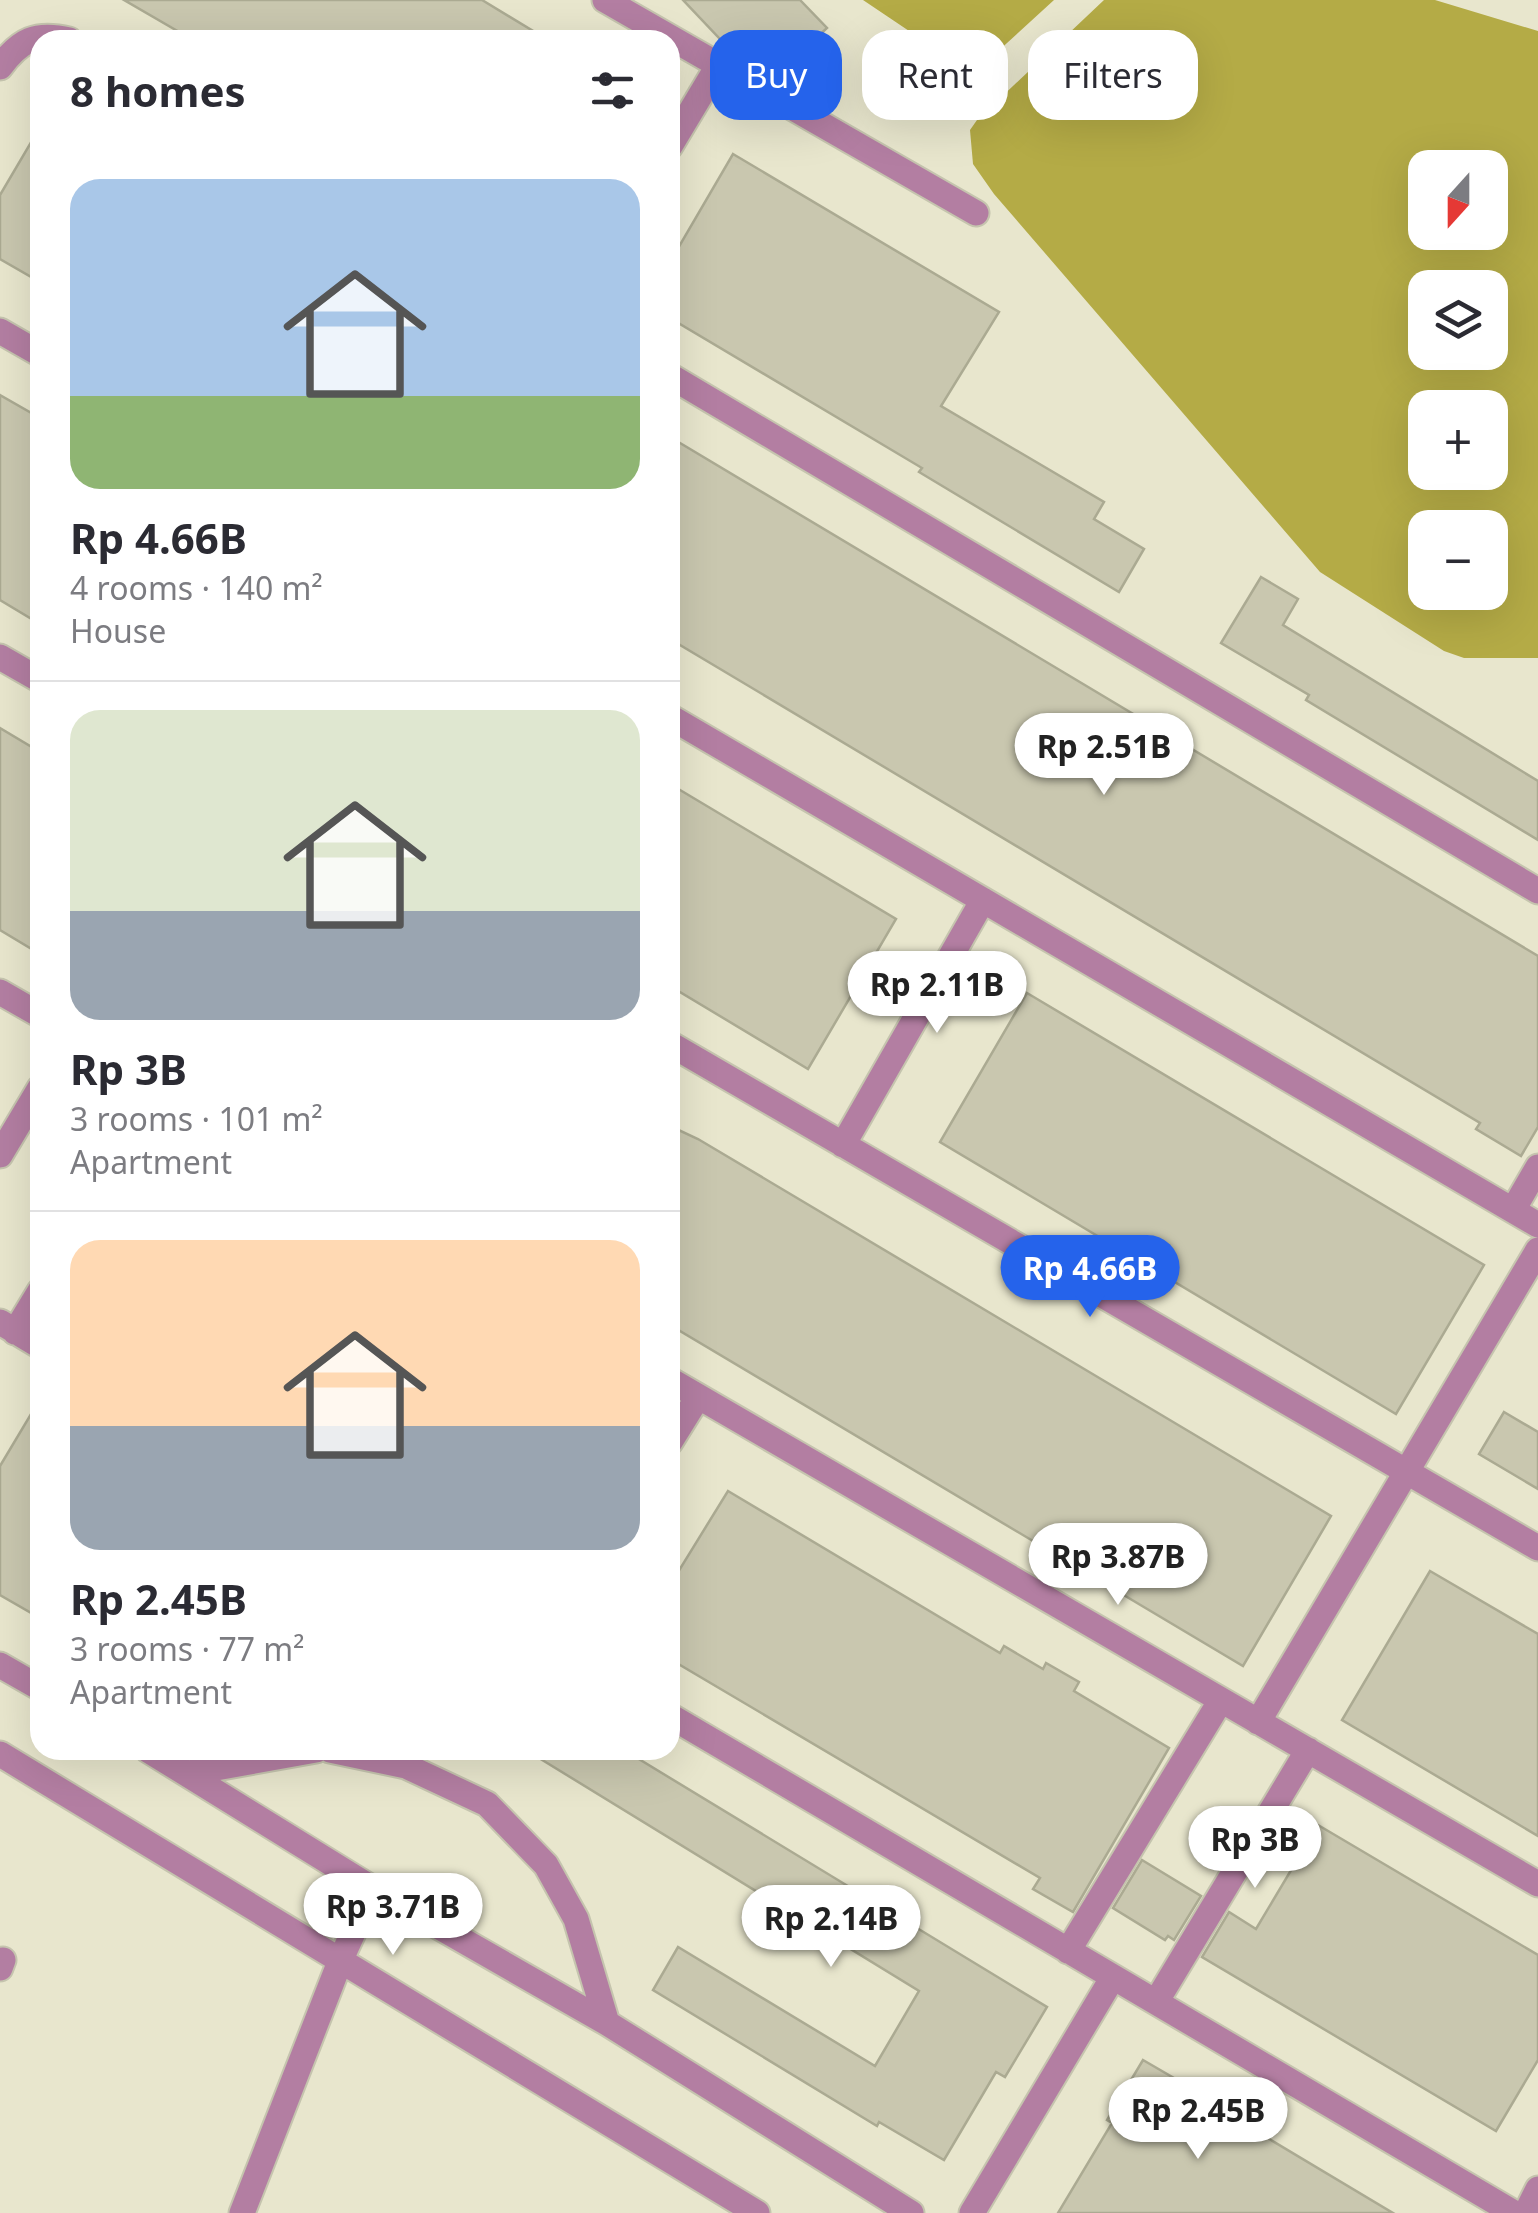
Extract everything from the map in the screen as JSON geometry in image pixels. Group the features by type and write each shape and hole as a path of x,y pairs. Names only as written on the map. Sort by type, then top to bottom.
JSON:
{"street":[{"path":"605,0 656,30"},
{"path":"0,67 16,46 30,41"},
{"path":"680,44 710,61"},
{"path":"680,129 710,79"},
{"path":"813,120 976,213"},
{"path":"0,332 30,348"},
{"path":"680,382 1538,891"},
{"path":"0,657 30,674"},
{"path":"680,723 1538,1224"},
{"path":"844,1145 983,900"},
{"path":"0,992 30,1009"},
{"path":"680,1050 1538,1548"},
{"path":"0,1155 30,1105"},
{"path":"1513,1210 1538,1167"},
{"path":"1258,1722 1538,1250"},
{"path":"30,1302 8,1327 30,1340"},
{"path":"680,1386 1538,1884"},
{"path":"680,1426 698,1397"},
{"path":"0,1664 30,1682"},
{"path":"1068,1951 1220,1700"},
{"path":"680,1722 1514,2213"},
{"path":"1156,2002 1308,1750"},
{"path":"0,1754 757,2213"},
{"path":"165,1760 373,1889 607,2023 911,2213"},
{"path":"188,1773 260,1760"},
{"path":"378,1760 406,1766 487,1804 546,1864 576,1919 607,2023"},
{"path":"242,2213 340,1959 373,1889"},
{"path":"972,2213 1113,1977"},
{"path":"1526,2213 1538,2189"}],"shaded area":[{"path":"863,0 1054,0 1008,42 1008,30 908,30"},
{"path":"1104,0 1435,0 1538,31 1538,658 1464,658 1444,651 1320,572 994,194 973,164 970,130 977,120 1008,120 1008,91 1028,72 1028,120 1198,120 1198,30 1072,30"}],"building":[{"path":"124,0 482,0 532,30 176,30"},
{"path":"683,0 800,0 827,28 825,30 711,30"},
{"path":"30,144 30,276 0,259 0,195"},
{"path":"733,154 999,312 941,406 1104,502 1094,519 1144,549 1119,592 919,472 922,468 680,324 680,245"},
{"path":"0,395 30,412 30,618 0,600"},
{"path":"680,443 1538,956 1538,1127 1521,1156 1476,1129 1480,1123 680,645"},
{"path":"1261,577 1298,599 1283,625 1538,781 1538,840 1306,700 1309,695 1221,643"},
{"path":"0,728 30,746 30,948 0,930"},
{"path":"680,790 896,919 808,1069 680,992"},
{"path":"1027,993 1484,1265 1396,1414 940,1142"},
{"path":"680,1131 1331,1516 1243,1666 680,1331"},
{"path":"1504,1412 1538,1432 1538,1489 1479,1454"},
{"path":"30,1416 30,1612 0,1595 0,1466"},
{"path":"728,1491 1000,1653 1004,1646 1043,1669 1046,1663 1079,1682 1074,1691 1169,1748 1073,1912 1033,1889 1040,1878 680,1665 680,1569"},
{"path":"1430,1571 1538,1634 1538,1836 1342,1720"},
{"path":"542,1760 640,1760 1047,2007 1005,2077 996,2072 944,2160 879,2122 877,2126 653,1990 678,1947 875,2066 919,1991"},
{"path":"1318,1825 1538,1955 1538,2060 1496,2131 1202,1957 1229,1912 1256,1929"},
{"path":"1142,1860 1201,1896 1174,1940 1168,1936 1165,1940 1113,1908"},
{"path":"1143,2060 1393,2213 1058,2213 1112,2123 1107,2120"}]}
